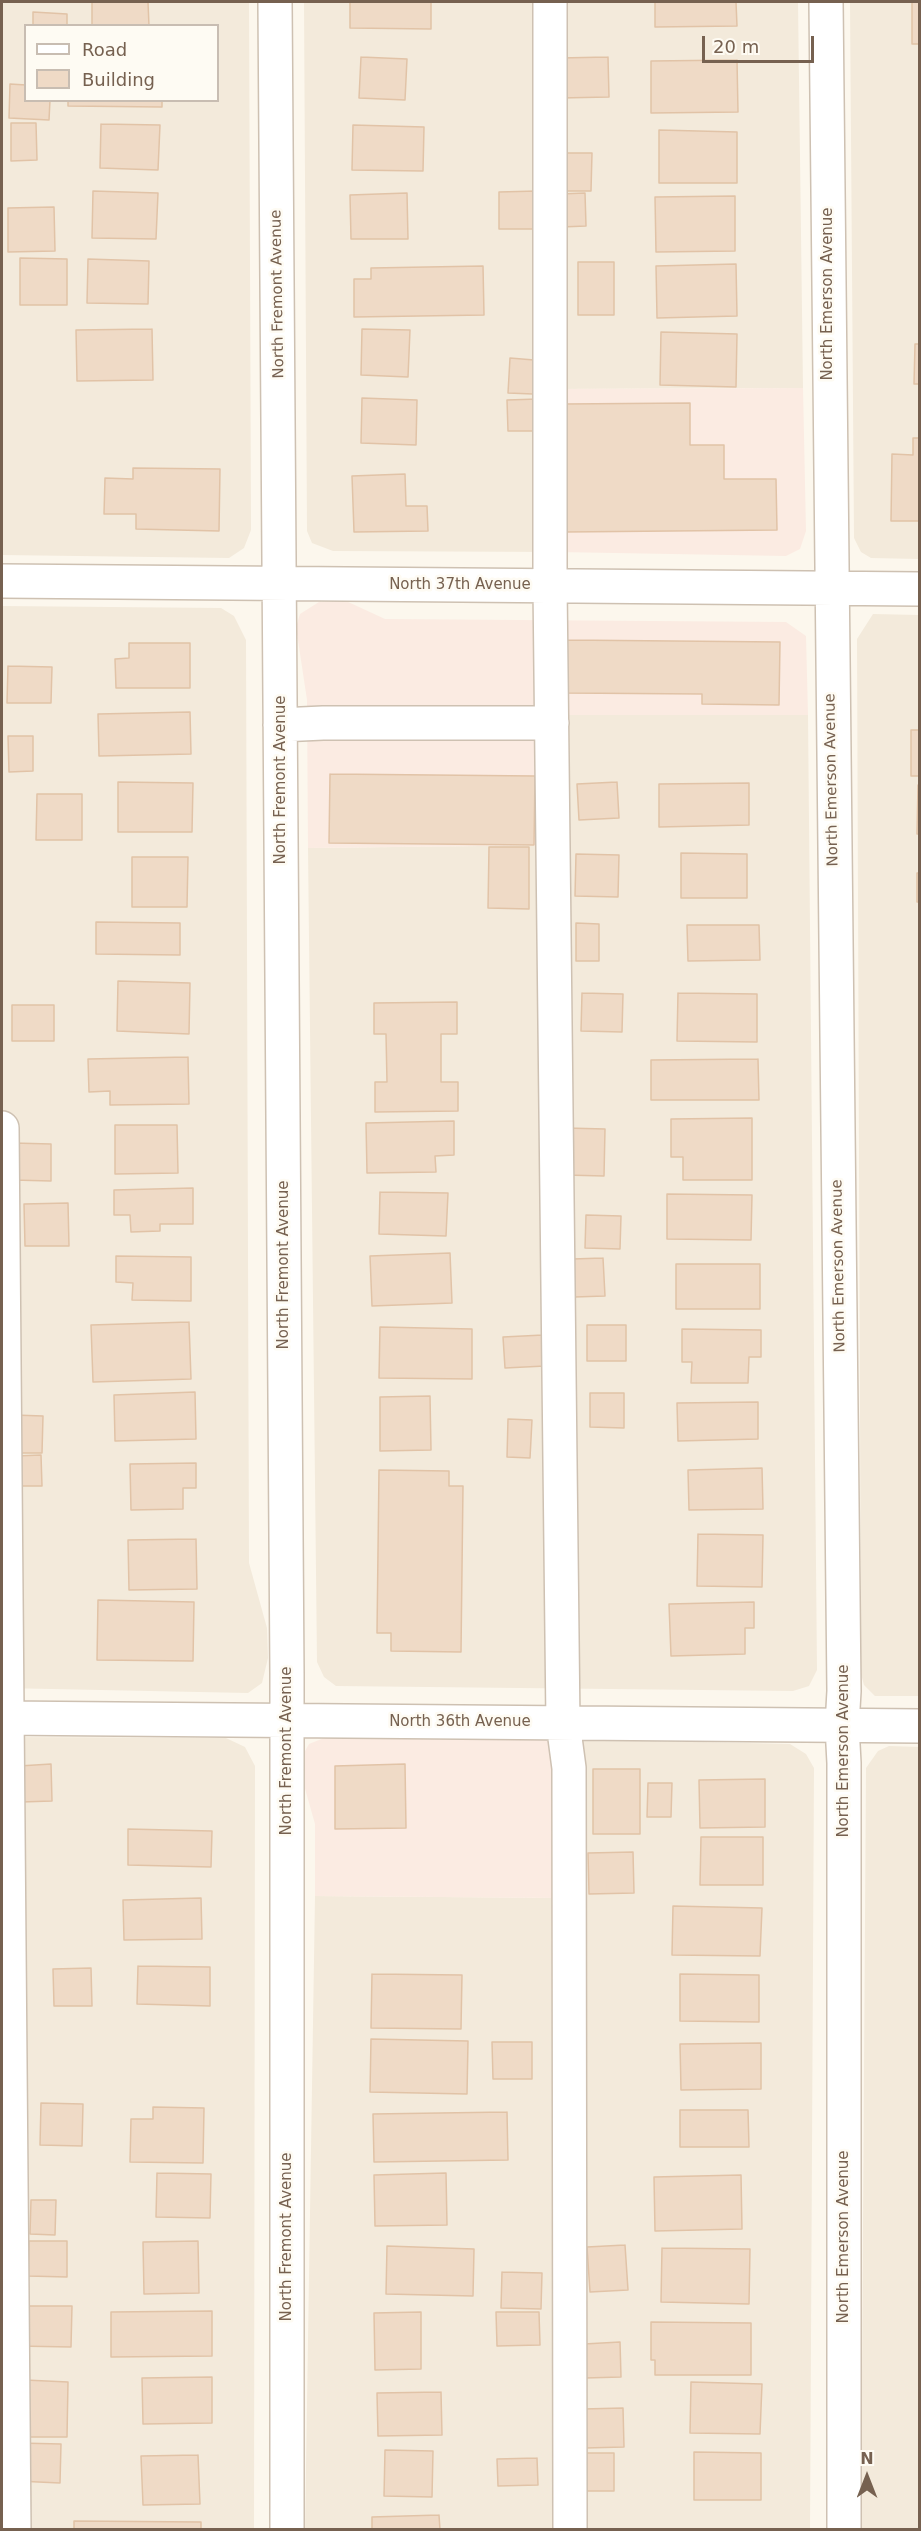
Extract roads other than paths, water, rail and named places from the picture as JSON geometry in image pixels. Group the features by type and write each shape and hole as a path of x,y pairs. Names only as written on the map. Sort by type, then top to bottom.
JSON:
{"street":[{"name":"North Fremont Avenue","path":"275,2 286,1721 287,2529"},
{"path":"550,2 550,585 563,1723 569,1768 570,2529"},
{"name":"North Emerson Avenue","path":"826,2 830,588 844,1691 842,1726 844,1763 844,2529"},
{"name":"North 37th Avenue","path":"2,580 920,589"},
{"path":"280,725 552,723"},
{"path":"2,1128 5,1718 14,2529"},
{"name":"North 36th Avenue","path":"5,1718 920,1726"}]}
